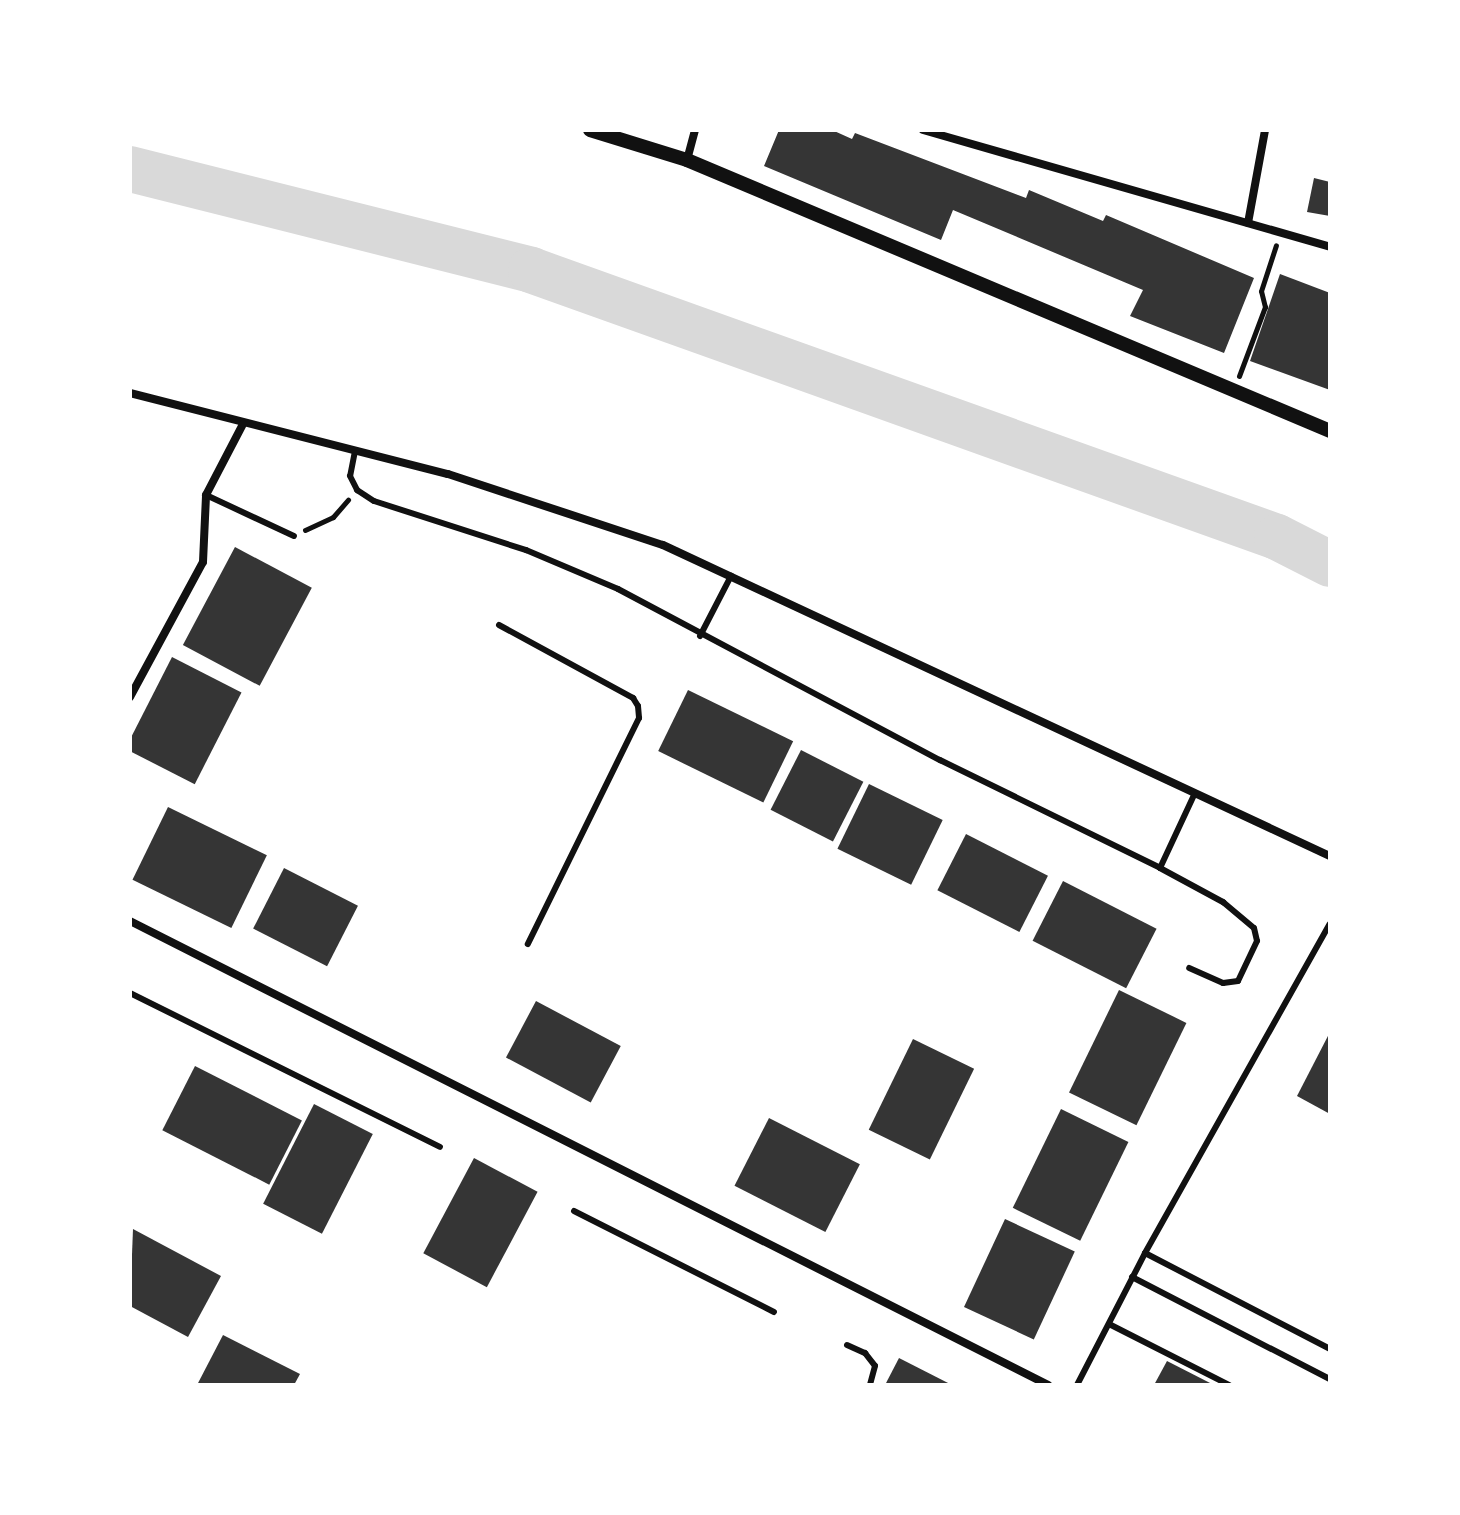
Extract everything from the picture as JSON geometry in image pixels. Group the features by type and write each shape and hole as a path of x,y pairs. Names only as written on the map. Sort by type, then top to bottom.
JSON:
{"street":[{"path":"590,130 687,160 1330,431"},
{"path":"687,160 695,130"},
{"path":"923,130 1330,247"},
{"path":"1248,223 1265,130"},
{"path":"130,393 540,501 663,545 1330,856"},
{"path":"130,697 203,562 206,495 243,424"},
{"path":"130,921 1048,1385"}],"lane":[{"path":"355,451 350,476 357,490 393,509 552,561 618,589 700,636 1160,868 1223,902 1254,928 1257,941 1238,981 1223,983 1189,968"},
{"path":"206,495 294,536"},
{"path":"700,636 731,576"},
{"path":"499,625 633,698 638,706 639,718 528,944"},
{"path":"1160,868 1195,793"},
{"path":"1077,1385 1145,1253 1330,924"},
{"path":"130,993 440,1147"},
{"path":"574,1211 774,1312"},
{"path":"1145,1253 1330,1349"},
{"path":"1132,1277 1330,1379"},
{"path":"1109,1324 1229,1385"},
{"path":"847,1345 865,1353 875,1366 870,1385"}],"path":[{"path":"1234,390 1265,307 1261,291 1280,233"},
{"path":"294,536 333,517 357,490"}],"building":[{"path":"779,130 832,130 852,139 855,133 1026,198 1029,190 1103,221 1106,215 1254,278 1224,353 1130,316 1143,290 953,210 941,240 764,166"},
{"path":"1314,178 1330,182 1330,216 1307,212"},
{"path":"1280,274 1330,293 1330,390 1250,361"},
{"path":"235,547 312,588 260,686 183,645"},
{"path":"172,657 241,692 195,784 130,751 130,739"},
{"path":"688,690 793,741 763,802 658,751"},
{"path":"801,750 863,782 833,841 771,810"},
{"path":"869,784 943,820 911,885 837,849"},
{"path":"168,807 267,855 231,928 132,880"},
{"path":"966,834 1048,876 1019,932 937,890"},
{"path":"284,868 358,906 327,966 253,929"},
{"path":"1063,881 1157,929 1126,988 1033,941"},
{"path":"1119,990 1186,1023 1136,1125 1069,1092"},
{"path":"536,1001 621,1046 591,1103 506,1058"},
{"path":"1330,1032 1330,1114 1297,1096"},
{"path":"913,1039 974,1069 930,1160 869,1130"},
{"path":"195,1066 302,1120 269,1185 162,1130"},
{"path":"314,1104 373,1134 322,1234 263,1204"},
{"path":"1061,1109 1128,1142 1080,1241 1013,1208"},
{"path":"769,1118 860,1164 825,1232 734,1186"},
{"path":"474,1158 538,1192 487,1287 423,1253"},
{"path":"1005,1219 1075,1252 1034,1339 964,1307"},
{"path":"133,1229 221,1276 188,1337 130,1306"},
{"path":"223,1335 300,1374 294,1385 197,1385"},
{"path":"899,1358 952,1385 885,1385"},
{"path":"1167,1361 1214,1385 1154,1385"}],"waterway":[{"path":"130,169 531,270 1277,537 1330,564"}]}
